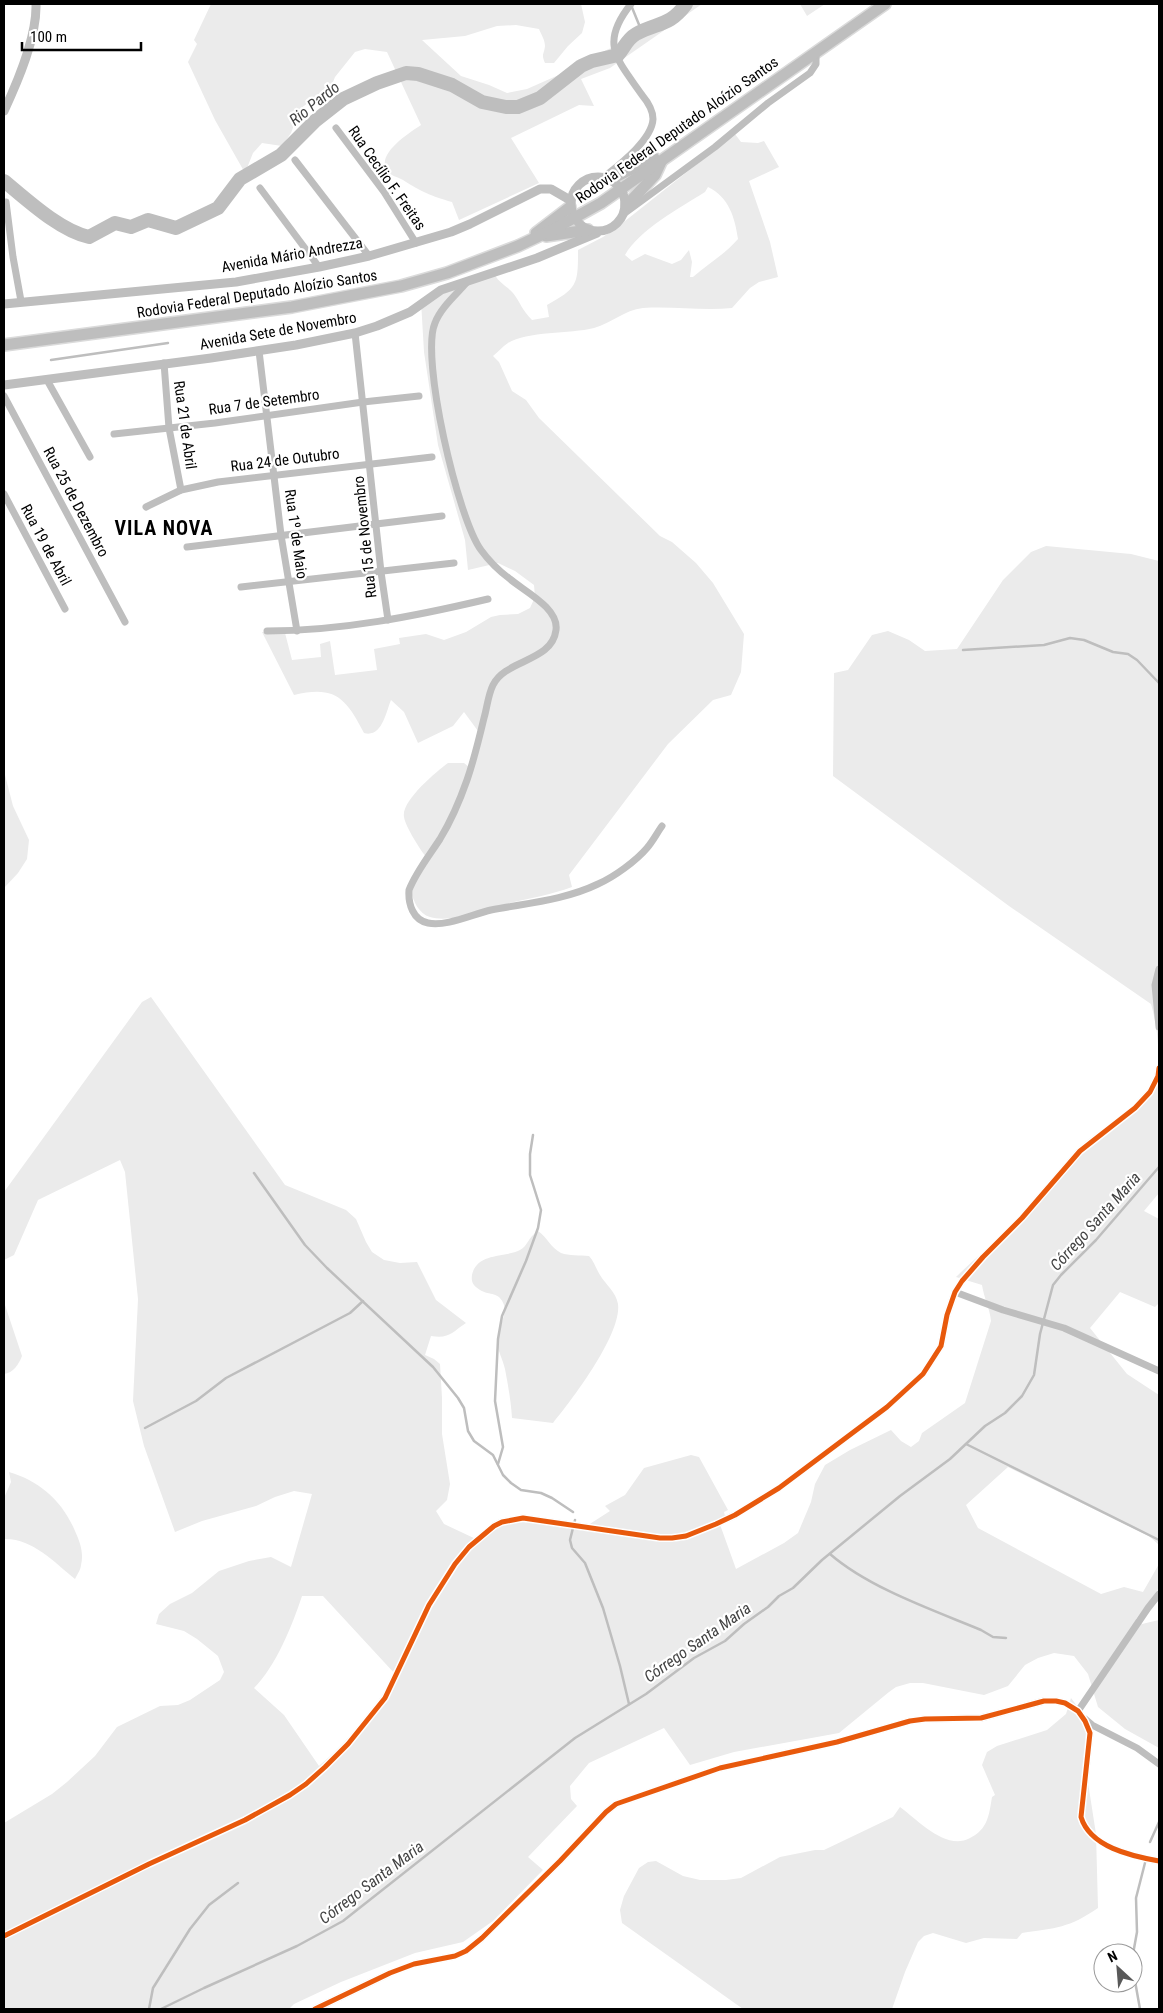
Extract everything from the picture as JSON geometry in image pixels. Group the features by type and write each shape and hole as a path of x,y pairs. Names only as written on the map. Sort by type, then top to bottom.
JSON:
{"highway":[{"name":"Rodovia Federal Deputado Aloízio Santos","path":"4,345 262,311 353,296 424,280 477,262 532,239 572,208 621,190 674,150 885,4"},
{"path":"608,178 674,150"},
{"path":"626,209 655,175 662,160"},
{"path":"532,239 592,231"}],"street":[{"path":"4,111 20,76 33,30 36,4"},
{"path":"608,178 639,145 649,131 653,119 647,102 622,66 613,44 616,28 631,4"},
{"path":"572,208 576,188 584,180 593,177 608,178 621,190 626,209 715,148 774,99 810,73 815,67 816,52"},
{"name":"Rua Cecílio F. Freitas","path":"336,128 384,192 416,243"},
{"path":"296,160 369,256"},
{"path":"260,188 319,267"},
{"name":"Avenida Mário Andrezza","path":"4,304 236,282 319,267 416,243 470,224 540,189 551,189 572,208 592,231"},
{"path":"6,202 12,257 21,301"},
{"name":"Avenida Sete de Novembro","path":"4,385 260,350 355,333 410,312 441,290 537,258 592,231 617,224 626,209"},
{"path":"4,258 12,257"},
{"path":"468,281 445,307 434,324 432,348 434,378 442,428 456,485 468,527 479,548 500,571 547,607 556,622 556,631 554,638 544,651 504,672 494,685 467,780 456,808 409,890 408,899 418,918 426,923 435,924 558,897 598,885 614,876 647,848 662,826"},
{"name":"Rua 15 de Novembro","path":"355,333 388,620"},
{"name":"Rua 1º de Maio","path":"260,350 281,535 297,631"},
{"name":"Rua 21 de Abril","path":"164,363 169,428 181,490"},
{"path":"47,380 90,457"},
{"name":"Rua 25 de Dezembro","path":"4,396 125,622"},
{"name":"Rua 7 de Setembro","path":"114,434 215,423 418,396"},
{"name":"Rua 24 de Outubro","path":"146,507 181,490 218,482 432,457"},
{"name":"Rua 19 de Abril","path":"4,494 65,609"},
{"path":"187,547 442,516"},
{"path":"241,587 454,563"},
{"path":"266,632 297,631 388,620 488,599"},
{"path":"1159,969 1155,986 1159,1027"},
{"path":"4,1936 149,1864 245,1820 306,1784 348,1744 385,1698 440,1584 469,1548 494,1526 502,1522 523,1518 660,1538 672,1538 703,1530 735,1514 779,1488 817,1460 907,1390 923,1374 941,1346 947,1315 955,1292 973,1268 1022,1218 1080,1151 1135,1108 1150,1092 1158,1076 1159,1068"},
{"path":"955,1292 1003,1310 1050,1322 1159,1371"},
{"path":"1079,1712 1159,1594"},
{"path":"315,2009 390,1973 414,1964 455,1956 466,1951 482,1938 554,1867 606,1812 620,1802 720,1768 837,1742 918,1720 981,1718 1050,1701 1064,1703 1079,1712 1092,1724 1137,1748 1159,1764"},
{"path":"1079,1712 1090,1733 1081,1817 1086,1828 1095,1839 1110,1846 1159,1861"}],"shaded area":[{"path":"211,4 581,4 585,22 582,33 554,63 545,63 543,56 545,44 539,29 516,25 497,26 465,36 422,40 461,76 507,93 527,89 579,66 595,55 618,45 628,36 677,12 685,4 702,4 610,68 581,79 594,106 579,105 511,138 539,183 459,220 452,202 421,191 392,175 387,170 385,164 386,157 395,144 421,125 387,52 365,49 355,52 335,77 329,92 323,99 309,102 300,109 291,133 282,146 262,143 253,153 245,173 215,120 188,62 197,44 194,40"},
{"path":"800,4 825,4 807,16"},
{"path":"735,134 741,142 758,143 764,141 779,167 749,181 770,242 778,277 759,282 750,288 732,308 636,309 594,328 526,336 516,339 506,344 493,356 499,362 512,391 526,400 539,418 660,536 672,542 696,563 713,583 744,634 741,672 731,695 713,700 668,744 569,875 572,887 465,916 447,919 430,917 417,907 411,891 427,858 407,826 404,817 405,810 420,787 448,763 464,763 469,767 478,731 464,712 453,726 418,743 404,712 391,700 379,728 370,734 364,733 351,711 338,697 320,692 294,695 262,632 285,633 292,660 321,657 320,644 330,641 335,675 377,670 374,649 400,644 399,638 426,634 444,640 466,632 491,617 518,614 530,608 535,597 534,585 515,571 498,563 468,570 465,540 438,445 424,352 421,301 495,275 513,293 532,320 549,317 547,305 565,294 574,284 578,271 578,250 603,237","holes":["708,187 715,191 730,209 738,239 693,277 690,277 692,262 689,250 681,260 672,264 645,254 632,261 625,255 640,237 661,220 705,192"]},
{"path":"1046,546 1131,554 1159,561 1159,1193 1144,1211 1159,1219 1159,1303 1155,1307 1120,1292 1090,1328 1127,1374 1159,1395 1159,1545 1149,1536 1008,1467 966,1505 978,1528 1101,1594 1124,1587 1143,1592 1159,1564 1159,1588 1136,1619 1142,1624 1159,1620 1159,1748 1125,1729 1098,1707 1088,1674 1074,1656 1054,1653 1025,1665 1008,1686 984,1695 923,1683 910,1683 896,1687 839,1733 734,1752 690,1765 664,1728 589,1763 570,1786 571,1799 577,1806 528,1857 543,1870 493,1921 463,1942 415,1953 341,1982 294,2004 289,2009 4,2009 4,1823 52,1794 67,1782 95,1756 117,1727 160,1706 178,1705 190,1700 220,1680 224,1672 218,1656 184,1631 156,1624 159,1614 170,1604 192,1593 219,1571 249,1561 271,1557 291,1567 312,1494 294,1491 256,1506 202,1521 175,1532 144,1446 133,1401 138,1299 125,1172 120,1160 38,1200 14,1255 4,1260 4,1192 142,1002 151,997 285,1185 346,1210 356,1219 372,1252 384,1260 400,1263 417,1262 436,1300 466,1323 447,1336 431,1336 425,1355 440,1364 442,1434 450,1484 447,1500 436,1511 444,1524 478,1540 496,1528 515,1521 582,1529 610,1511 605,1506 625,1495 644,1468 691,1455 699,1457 728,1510 724,1512 725,1516 718,1519 736,1569 784,1543 798,1533 811,1502 815,1484 825,1465 850,1450 891,1430 901,1441 911,1447 919,1441 922,1433 965,1403 991,1321 982,1285 956,1277 1027,1212 1042,1196 1076,1150 1142,1099 1150,1090 1157,1072 1158,1042 1151,1004 1009,906 833,776 834,673 848,670 872,635 888,631 909,640 925,651 957,649 1003,580 1031,552","holes":["302,1596 323,1596 396,1675 360,1724 341,1746 319,1766 284,1715 254,1688 276,1657"]},
{"path":"4,771 13,806 29,840 27,859 18,873 4,888"},
{"path":"538,1231 561,1253 589,1256 613,1292 618,1304 617,1317 604,1349 572,1399 553,1423 512,1418 505,1369 497,1343 505,1309 504,1305 500,1298 484,1292 473,1284 472,1280 475,1268 485,1259 520,1250"},
{"path":"4,1302 22,1356 15,1368 4,1374"},
{"path":"9,1472 40,1487 64,1511 78,1539 82,1552 81,1567 75,1579 42,1552 24,1542 4,1539 4,1498 11,1482"},
{"path":"1071,1698 1088,1729 1087,1776 1096,1834 1098,1908 1079,1920 1053,1928 1022,1933 1017,1939 984,1938 966,1943 933,1933 924,1936 918,1942 892,2009 743,2009 622,1923 620,1910 624,1896 639,1868 648,1862 656,1861 683,1876 700,1880 741,1878 780,1857 824,1850 893,1817 900,1807 942,1838 961,1841 970,1838 981,1830 987,1821 992,1797 995,1795 982,1765 987,1752 997,1746 1047,1730 1066,1714"}],"waterway":[{"name":"Rio Pardo","path":"4,181 55,221 78,234 89,237 115,223 131,227 148,220 176,228 218,208 240,179 281,155 315,121 343,99 377,83 406,73 418,74 452,85 482,102 506,107 518,107 540,98 581,66 592,61 618,55 633,36 674,17 686,4"},
{"path":"631,5 642,32"},
{"path":"51,360 168,343"},
{"path":"963,650 1044,645 1070,638 1084,640 1113,652 1128,654 1137,660 1159,683"},
{"path":"498,1464 503,1447 495,1401 498,1339 502,1316 526,1261 538,1228 541,1210 530,1175 530,1154 533,1135"},
{"name":"Córrego Santa Maria","path":"161,2009 297,1946 343,1921 575,1738 646,1694 694,1658 725,1641 779,1596 793,1588 822,1560 900,1496 950,1459 985,1426 1005,1413 1022,1396 1034,1375 1040,1334 1053,1285 1096,1240 1159,1167"},
{"path":"254,1173 305,1245 433,1367 464,1408 468,1431 474,1441 493,1455 503,1475 521,1490 541,1493 573,1512"},
{"path":"145,1428 196,1401 226,1378 350,1313 363,1301"},
{"path":"966,1444 1159,1540"},
{"path":"575,1520 570,1540 572,1548 585,1563 603,1608 629,1704"},
{"path":"830,1554 882,1588 981,1630 993,1637 1006,1638"},
{"path":"1150,1842 1159,1822"},
{"path":"1135,1943 1137,1932 1136,1898 1146,1859"},
{"path":"149,2009 153,1988 190,1929 209,1905 238,1883"},
{"path":"1137,1993 1140,2009"}],"cycle path":[{"path":"4,1936 149,1864 245,1820 306,1784 348,1744 385,1698 429,1605 455,1564 469,1547 494,1526 502,1522 523,1518 660,1538 686,1536 735,1515 779,1488 887,1407 923,1374 941,1346 947,1315 955,1292 962,1281 1022,1218 1080,1151 1135,1108 1150,1092 1158,1076 1159,1068"},
{"path":"315,2009 390,1973 414,1964 455,1956 466,1951 482,1938 616,1804 720,1768 837,1742 910,1721 981,1718 1044,1701 1065,1703 1078,1711 1090,1733 1081,1817 1086,1827 1102,1843 1124,1853 1159,1861"}],"district":[{"name":"VILA NOVA","path":"164,528"}]}
